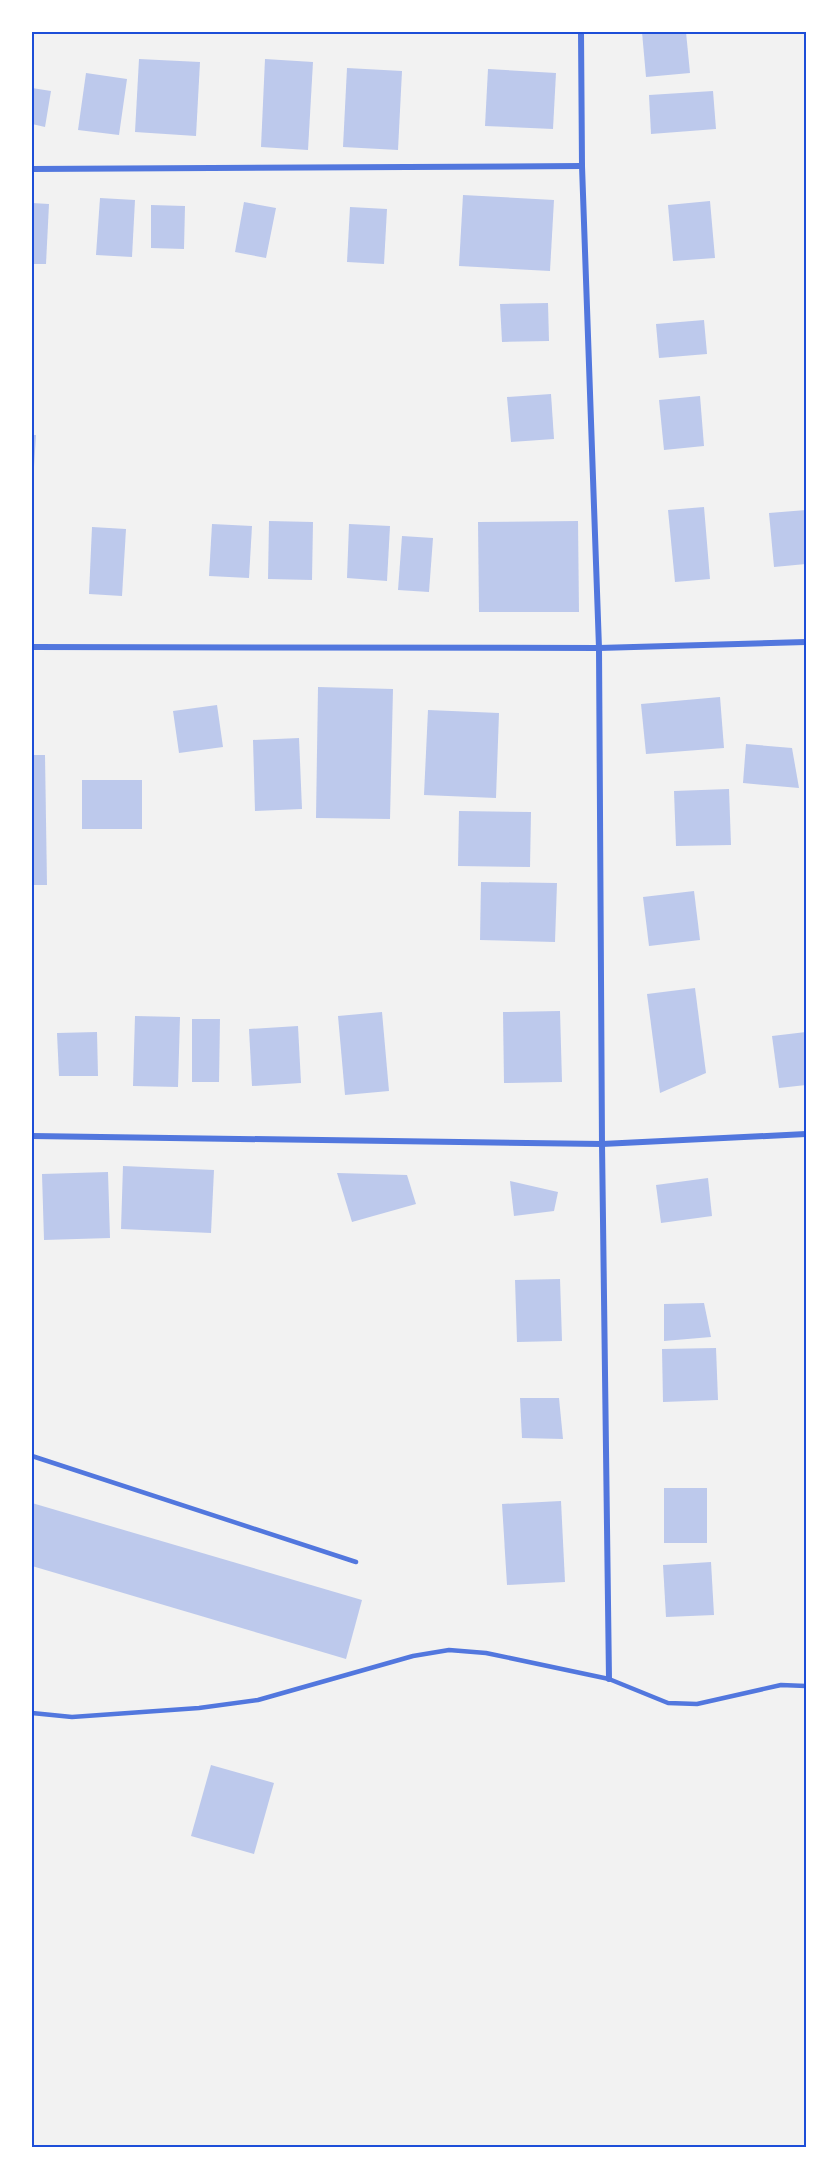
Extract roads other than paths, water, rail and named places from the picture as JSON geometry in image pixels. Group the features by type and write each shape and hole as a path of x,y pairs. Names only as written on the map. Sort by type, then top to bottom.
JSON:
{"street":[{"path":"581,32 582,166 599,648 602,1144 609,1679"},
{"path":"32,169 582,166"},
{"path":"32,647 599,648 807,642"},
{"path":"32,1136 602,1144 807,1134"}],"lane":[{"path":"32,1456 356,1562"},
{"path":"32,1713 72,1717 258,1700 412,1656 449,1650 486,1653 609,1679 668,1703 697,1704 781,1685 807,1686"}]}
